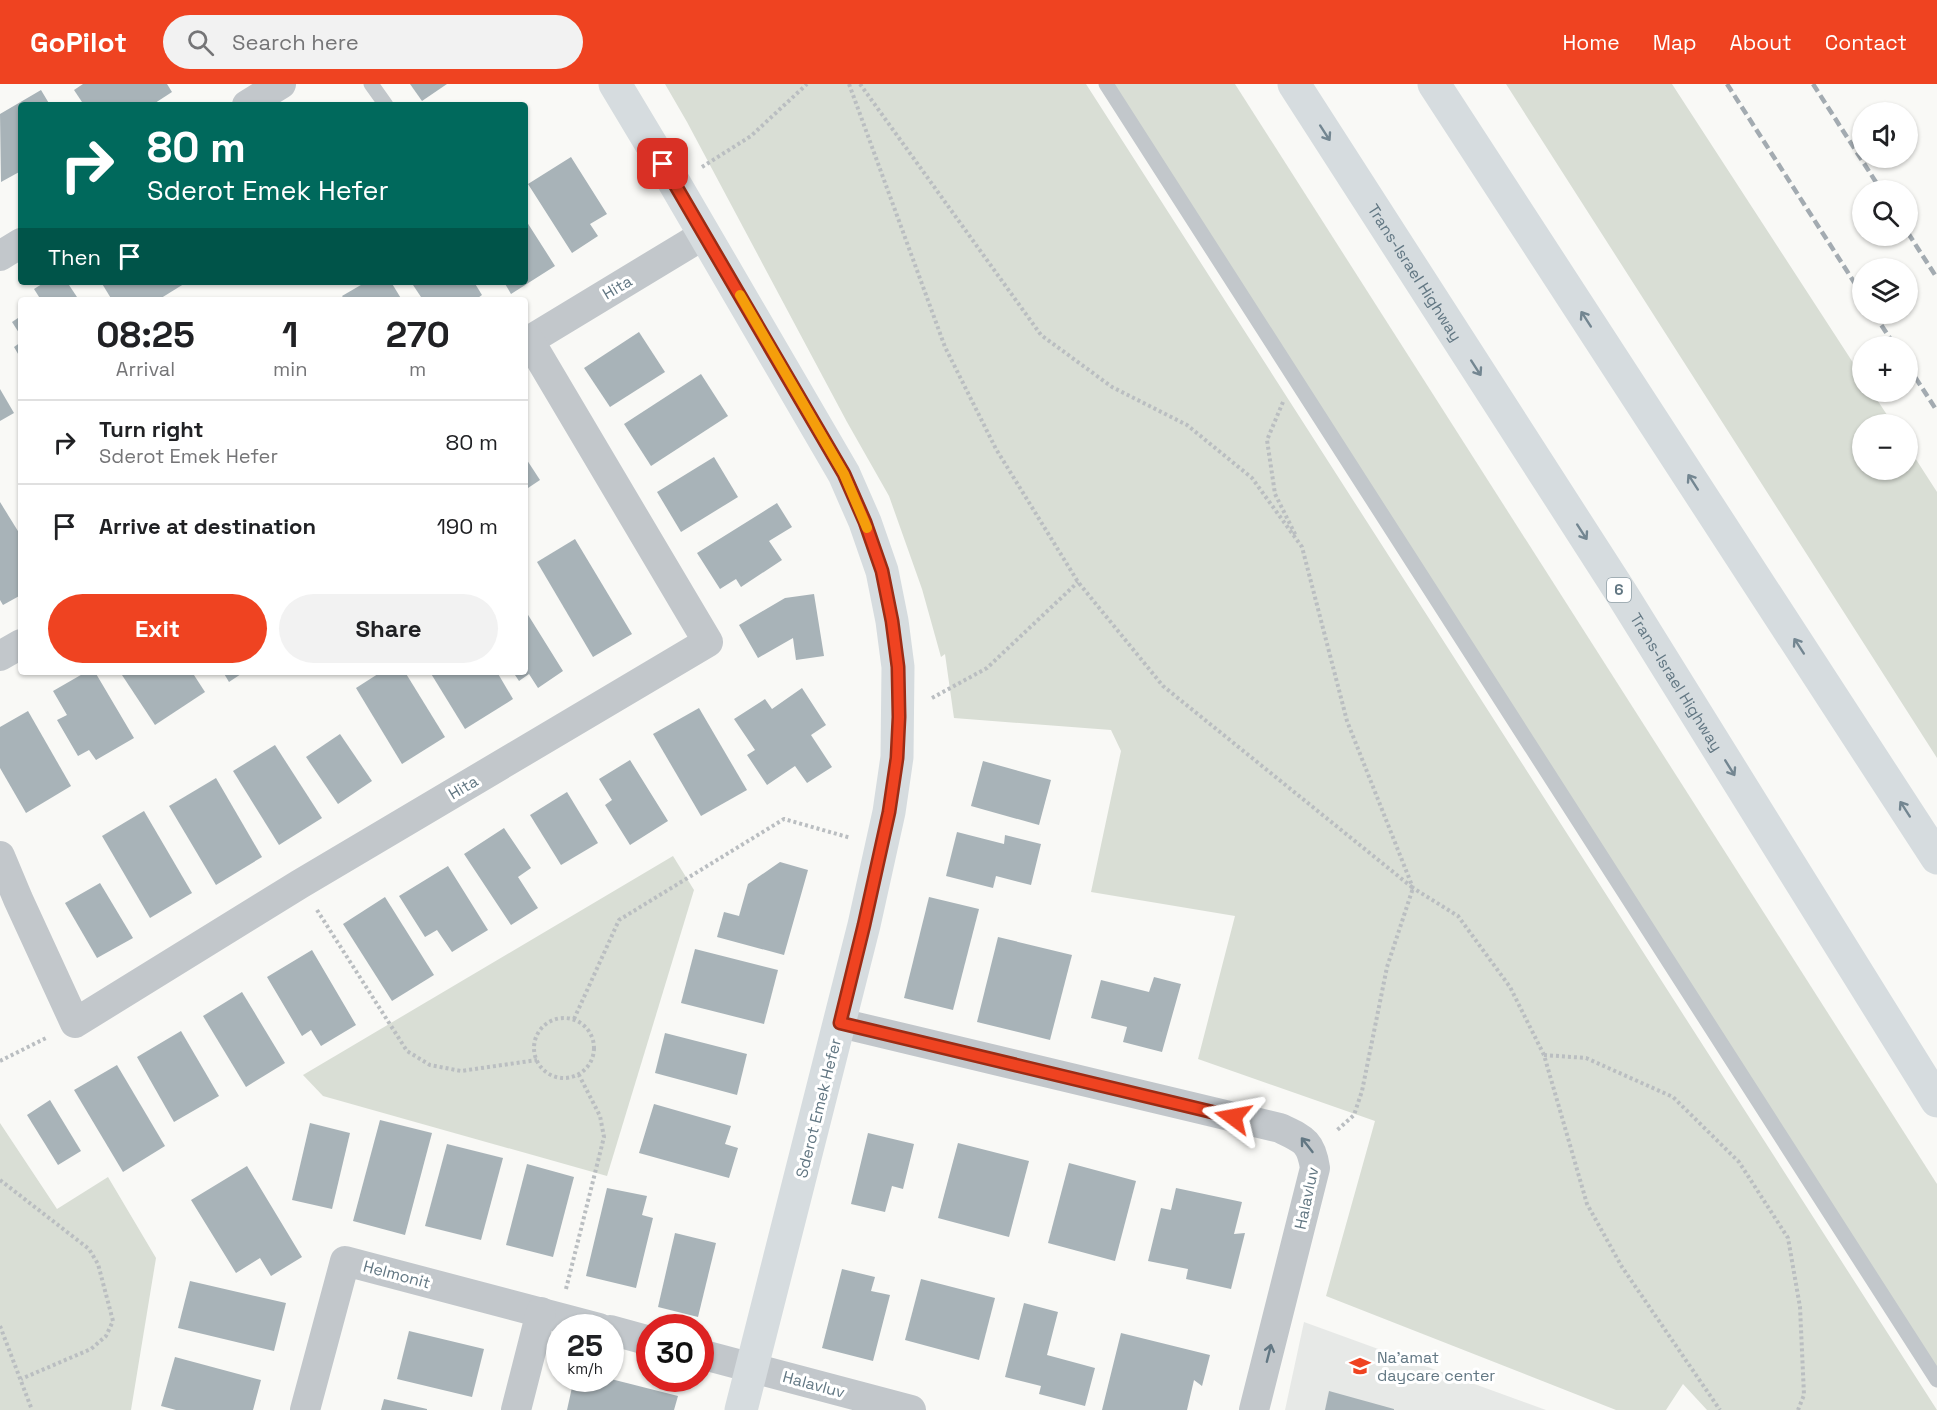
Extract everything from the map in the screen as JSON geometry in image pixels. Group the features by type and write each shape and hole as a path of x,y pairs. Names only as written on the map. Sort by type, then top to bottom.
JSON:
{"main road":[{"name":"Sderot Emek Hefer","path":"615,84 844,474 865,522 882,571 898,667 897,758 881,847 840,1023 741,1410"},
{"name":"Trans-Israel Highway","path":"1294,84 1620,591 1937,1101"},
{"path":"1434,84 1937,858"}],"street":[{"path":"252,102 281,84"},
{"name":"Hita","path":"528,340 705,234"},
{"path":"0,256 18,245"},
{"name":"Hita","path":"75,1023 300,884 708,642 528,343"},
{"path":"0,656 18,646"},
{"path":"0,856 75,1023"},
{"name":"Halavluv","path":"840,1023 1280,1128 1302,1138 1312,1150 1315,1168 1254,1410"},
{"name":"Helmonit","path":"305,1410 345,1261 550,1314"},
{"path":"516,1410 546,1325"},
{"path":"714,1358 752,1368"},
{"name":"Halavluv","path":"752,1368 911,1410"}],"lane":[{"path":"371,84 384,102"},
{"path":"1107,84 1937,1380"}],"path":[{"path":"675,184 751,136 807,84"},
{"path":"849,84 945,347 996,449 1078,582 1163,686 1413,888 1458,916 1510,987 1543,1055 1587,1204 1622,1266 1720,1410"},
{"path":"860,84 1041,334 1112,387 1187,425 1228,458 1252,478 1302,547"},
{"path":"1294,377 1267,440 1275,494 1302,547 1347,721 1413,888 1387,967 1362,1091 1354,1115 1312,1150"},
{"path":"899,717 987,668 1078,582"},
{"path":"574,1019 619,920 784,819 881,847"},
{"path":"300,884 407,1051 430,1065 461,1071 537,1060"},
{"path":"564,1017 574,1019 590,1031 594,1040 592,1060 579,1075 559,1077 550,1074 542,1068 534,1050 539,1031 554,1019 564,1017"},
{"path":"0,1061 75,1023"},
{"path":"1543,1055 1586,1058 1673,1097 1739,1162 1788,1238 1800,1307 1804,1395 1798,1410"},
{"path":"550,1314 604,1137 600,1116 579,1075"},
{"path":"0,1180 89,1249 98,1264 113,1321 106,1336 91,1349 21,1379"},
{"path":"1,1326 32,1410"}],"shaded area":[{"path":"665,84 1086,84 1937,1410 1707,1410 1683,1384 1666,1410 1616,1410 1326,1296 1375,1121 1198,1059 1235,916 1091,892 1121,751 1111,730 954,718 945,654 941,657 922,589 889,496"},
{"path":"1107,84 1235,84 1937,1184 1937,1379"},
{"path":"1506,84 1672,84 1852,361 1852,402 1879,402 1886,414 1852,414 1852,480 1918,480 1918,463 1937,492 1937,758"},
{"path":"673,856 694,890 607,1176 323,1096 303,1075"},
{"path":"0,1123 57,1209 108,1177 156,1258 131,1410 0,1410"},
{"name":"Na'amat daycare center","path":"1304,1322 1546,1410 1285,1410"}],"building":[{"path":"83,84 167,84 172,92 157,102 82,102 74,90"},
{"path":"410,84 447,84 422,101"},
{"path":"41,90 48,102 20,102"},
{"path":"18,103 18,173 1,182 0,114"},
{"path":"571,157 607,214 590,224 598,236 572,253 528,184"},
{"path":"528,224 555,266 528,283"},
{"path":"40,285 69,285 77,297 39,297 34,289"},
{"path":"103,285 182,285 163,297 110,297"},
{"path":"361,285 393,285 400,297 343,297"},
{"path":"413,285 476,285 482,295 479,297 421,297"},
{"path":"506,285 525,285 511,294"},
{"path":"18,318 18,331 12,322"},
{"path":"639,332 665,372 610,407 584,368"},
{"path":"701,374 728,416 651,466 624,424"},
{"path":"0,389 14,413 0,421"},
{"path":"714,457 738,497 681,532 657,492"},
{"path":"528,462 540,480 528,488"},
{"path":"0,502 18,531 18,597 3,605 0,600"},
{"path":"777,503 792,527 769,541 782,560 741,587 736,579 720,589 697,553"},
{"path":"575,539 632,634 593,657 537,562"},
{"path":"814,594 824,656 796,660 793,638 758,658 739,625 785,598"},
{"path":"528,615 563,671 538,688 529,674"},
{"path":"81,675 97,675 134,738 96,760 89,750 78,756 57,720 67,715 53,691"},
{"path":"122,675 194,675 205,692 155,725"},
{"path":"225,675 240,675 229,682"},
{"path":"376,675 407,675 445,737 402,764 356,688"},
{"path":"432,675 499,675 513,699 465,729"},
{"path":"515,675 528,675 519,681"},
{"path":"802,688 826,725 811,735 832,767 807,783 795,766 767,785 747,755 755,750 734,719 765,699 772,709"},
{"path":"699,708 747,790 701,816 653,734"},
{"path":"28,711 71,786 26,813 0,768 0,727"},
{"path":"340,734 372,781 338,804 306,757"},
{"path":"275,745 322,818 279,845 233,771"},
{"path":"630,760 668,821 630,845 605,805 612,800 599,779"},
{"path":"983,761 1051,780 1039,825 971,806"},
{"path":"216,778 262,857 216,885 169,806"},
{"path":"567,792 598,843 561,865 530,815"},
{"path":"144,811 192,893 150,918 102,836"},
{"path":"504,828 531,868 518,877 538,908 511,925 464,854"},
{"path":"957,832 1004,844 1005,835 1041,844 1031,885 996,876 993,888 946,876"},
{"path":"780,862 808,870 784,955 717,937 724,912 739,916 748,884"},
{"path":"448,866 488,930 452,952 437,930 425,937 399,896"},
{"path":"100,883 133,938 97,958 65,903"},
{"path":"385,897 434,975 392,1001 343,924"},
{"path":"929,897 979,909 953,1010 904,998"},
{"path":"998,937 1072,955 1050,1040 977,1022"},
{"path":"695,949 778,970 764,1024 681,1003"},
{"path":"312,950 356,1025 321,1046 311,1030 302,1036 267,977"},
{"path":"1154,977 1181,984 1162,1052 1123,1042 1127,1027 1091,1018 1101,980 1149,992"},
{"path":"242,992 285,1063 246,1087 203,1016"},
{"path":"181,1031 219,1096 174,1122 137,1057"},
{"path":"665,1033 747,1054 737,1095 655,1073"},
{"path":"117,1065 165,1146 123,1172 74,1090"},
{"path":"50,1100 81,1151 58,1165 27,1115"},
{"path":"654,1104 731,1126 725,1144 738,1148 729,1178 639,1153"},
{"path":"380,1120 432,1133 405,1235 353,1221"},
{"path":"310,1123 350,1133 332,1209 292,1200"},
{"path":"868,1133 914,1144 903,1189 892,1186 885,1212 851,1204"},
{"path":"958,1143 1029,1161 1009,1237 938,1218"},
{"path":"447,1144 503,1158 481,1240 425,1226"},
{"path":"1069,1163 1136,1181 1115,1261 1048,1243"},
{"path":"527,1164 574,1177 553,1257 506,1245"},
{"path":"247,1166 302,1257 271,1276 260,1258 236,1273 191,1200"},
{"path":"607,1188 647,1196 642,1215 653,1218 636,1288 586,1276"},
{"path":"1176,1188 1242,1202 1234,1234 1245,1233 1231,1289 1186,1279 1188,1269 1148,1261 1161,1208 1171,1210"},
{"path":"675,1233 716,1243 699,1314 686,1314 658,1307"},
{"path":"842,1269 875,1277 871,1291 890,1295 873,1361 822,1348"},
{"path":"921,1279 995,1298 979,1360 905,1340"},
{"path":"190,1281 286,1303 274,1351 178,1328"},
{"path":"1024,1303 1058,1312 1047,1355 1095,1368 1085,1406 1039,1394 1041,1386 1005,1377"},
{"path":"409,1331 484,1349 472,1397 397,1379"},
{"path":"1121,1333 1210,1355 1202,1386 1194,1380 1187,1410 1102,1410"},
{"path":"175,1357 261,1380 253,1410 176,1410 161,1406"},
{"path":"624,1382 636,1385 636,1392 662,1392 678,1396 674,1410 567,1410 571,1392 624,1392"},
{"path":"1329,1391 1394,1409 1394,1410 1325,1410"},
{"path":"384,1399 427,1409 427,1410 381,1410"}],"railway":[{"path":"1727,84 1852,279"},
{"path":"1813,84 1875,180"},
{"path":"1916,246 1937,278"},
{"path":"1881,324 1888,336"},
{"path":"1918,382 1937,411"}],"slow traffic":[{"path":"740,295 844,474 867,528"}],"place":[{"name":"Na'amat daycare center","path":"1360,1366"}],"route":[{"path":"663,164 844,474 865,522 882,571 898,667 897,758 880,854 840,1023 1233,1117"}]}
